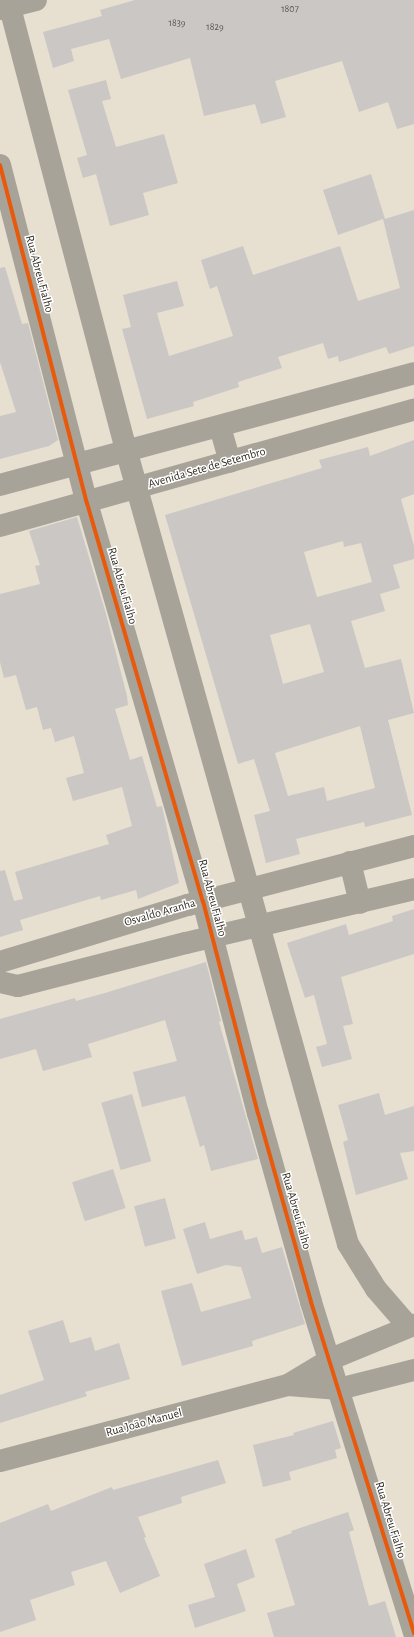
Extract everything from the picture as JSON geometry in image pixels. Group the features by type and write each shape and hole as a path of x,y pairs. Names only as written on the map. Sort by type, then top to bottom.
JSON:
{"street":[{"path":"36,0 6,5 246,889 254,927 348,1244 376,1289 411,1326"},
{"name":"Rua Abreu Fialho","path":"0,166 79,465 87,503 207,900 311,1302 331,1359 414,1633"},
{"path":"0,485 220,427 414,373"},
{"name":"Avenida Sete de Setembro","path":"0,526 87,503 414,410"},
{"path":"220,427 230,462"},
{"name":"Osvaldo Aranha","path":"0,962 246,889 414,846"},
{"path":"350,862 360,903"},
{"path":"0,982 18,986 216,936 414,889"},
{"name":"Rua João Manuel","path":"0,1461 288,1385 331,1359 411,1326"},
{"name":"Rua João Manuel","path":"288,1385 339,1389 414,1370"}],"building":[{"path":"135,0 414,0 414,124 397,129 388,102 359,112 342,61 275,81 286,117 261,124 255,104 204,116 190,58 121,79 109,39 71,49 74,61 53,68 43,32 102,16 100,10"},
{"path":"106,80 111,99 102,101 116,147 164,134 178,183 143,193 149,215 110,226 96,174 83,178 77,158 87,155 68,90"},
{"path":"371,174 385,219 414,210 414,346 389,354 386,347 339,362 338,356 328,359 323,343 278,357 282,368 238,382 239,387 193,402 194,406 147,419 122,329 131,327 123,295 177,281 184,306 157,313 169,356 233,336 217,286 210,289 201,260 243,246 253,275 340,246 358,301 400,288 383,219 338,235 323,190"},
{"path":"5,267 22,324 28,323 58,440 49,446 0,459 0,416 16,412 0,362 0,268"},
{"path":"414,440 414,494 401,499 414,546 414,559 393,565 400,588 380,594 385,611 351,621 365,668 401,659 414,713 388,720 412,815 365,827 364,822 296,839 300,854 266,863 254,815 270,811 254,759 238,764 165,515 322,468 319,460 368,447 370,456","holes":["343,541 344,547 361,543 372,582 317,597 304,552","310,624 324,672 283,684 270,635","360,726 375,788 327,801 324,787 288,796 275,753"]},
{"path":"77,517 106,614 127,696 128,705 115,709 130,760 142,756 157,807 162,806 179,883 138,899 136,890 101,900 100,896 20,920 23,930 0,937 0,871 5,870 14,901 23,899 15,872 109,844 106,835 132,826 122,787 73,801 66,778 84,773 74,736 55,742 51,728 43,730 37,707 26,710 16,675 4,678 0,662 0,594 40,584 35,566 40,565 29,531"},
{"path":"414,909 414,954 341,977 353,1024 343,1026 352,1059 322,1067 316,1047 327,1044 314,995 305,998 287,943 346,924 349,935 393,921 392,916"},
{"path":"206,962 221,1021 219,1022 258,1159 211,1171 204,1145 200,1147 185,1096 142,1107 133,1072 177,1061 165,1020 88,1044 92,1057 43,1071 36,1049 0,1059 0,1019 75,998 76,1001 105,993"},
{"path":"379,1093 385,1115 414,1106 414,1151 400,1153 408,1179 356,1195 343,1142 348,1140 338,1105"},
{"path":"132,1094 151,1161 121,1170 101,1103"},
{"path":"113,1169 126,1208 85,1221 72,1182"},
{"path":"165,1198 176,1239 145,1247 134,1206"},
{"path":"205,1222 210,1239 242,1230 245,1240 257,1237 262,1253 282,1247 305,1324 252,1341 253,1346 182,1366 161,1291 192,1283 201,1312 251,1298 241,1267 226,1265 197,1274 183,1229"},
{"path":"63,1320 70,1343 91,1337 95,1351 119,1343 130,1379 85,1392 87,1396 0,1423 0,1395 44,1380 28,1331"},
{"path":"333,1421 341,1448 335,1450 337,1458 289,1472 291,1480 263,1487 253,1445 294,1435 293,1433"},
{"path":"218,1460 226,1483 181,1497 182,1503 138,1517 146,1537 144,1538 160,1576 120,1593 106,1561 71,1572 75,1585 30,1600 36,1620 0,1632 0,1523 48,1504 51,1511 112,1487 113,1490"},
{"path":"348,1512 354,1530 349,1532 369,1606 385,1601 396,1637 274,1637 267,1613 295,1605 275,1539 292,1533 291,1531"},
{"path":"246,1549 255,1577 237,1584 246,1611 195,1628 188,1605 215,1597 204,1564"}],"cycle path":[{"path":"0,165 87,503 203,901 258,1113 311,1302 414,1633"}]}
